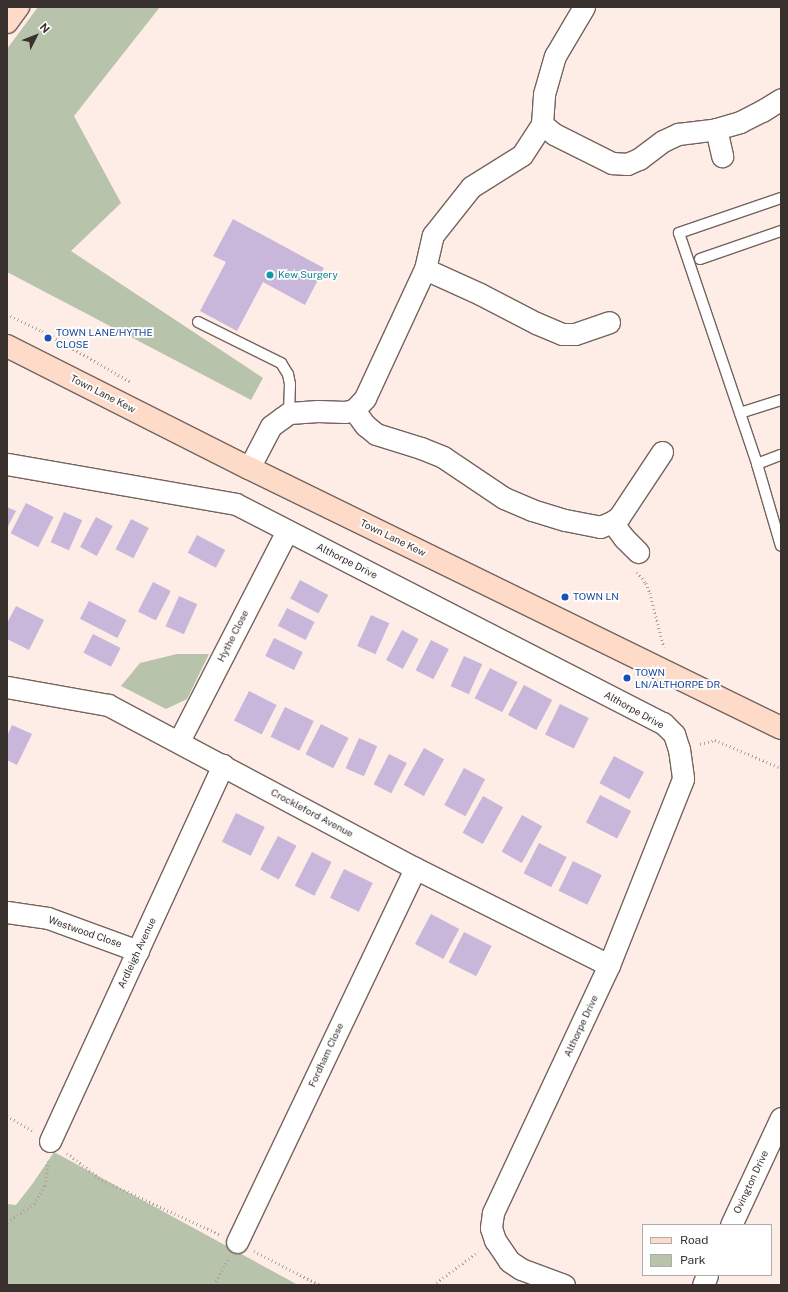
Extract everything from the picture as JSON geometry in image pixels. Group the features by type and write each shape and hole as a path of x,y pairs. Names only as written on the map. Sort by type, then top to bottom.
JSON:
{"street":[{"path":"7,22 18,7"},
{"path":"249,468 271,426 289,414 318,411 345,412 354,410 365,398 425,269 433,235 472,187 522,155 542,124 544,94 555,56 584,7"},
{"path":"542,124 554,134 612,163 626,164 639,159 663,141 678,134 716,129 745,119 762,111 781,99"},
{"path":"716,129 722,156"},
{"path":"425,269 480,294 536,323 562,334 575,334 608,322"},
{"name":"Town Lane Kew","path":"7,346 249,468 781,728"},
{"path":"354,410 365,425 376,434 444,457 504,498 532,510 566,520 600,526 612,522 618,517 662,452"},
{"name":"Althorpe Drive","path":"7,464 236,504 663,723 674,734 679,749 683,779 609,965 493,1213 491,1228 495,1240 509,1261 521,1269 564,1285"},
{"path":"612,522 624,538 638,552"},
{"name":"Hythe Close","path":"179,741 287,531"},
{"name":"Crockleford Avenue","path":"7,687 108,705 179,741 415,868 609,965"},
{"name":"Ardleigh Avenue","path":"50,1141 223,765"},
{"name":"Fordham Close","path":"237,1242 415,868"},
{"name":"Westwood Close","path":"7,912 48,918 138,951"},
{"name":"Ovington Drive","path":"731,1224 781,1118"}],"lane":[{"path":"781,198 679,233 757,464 781,546"},
{"path":"700,259 781,232"},
{"path":"198,322 281,363 288,374 290,384 289,414"},
{"path":"740,413 781,400"},
{"path":"757,464 781,455"}],"path":[{"path":"638,552 630,568 637,572 646,583 665,648"},
{"path":"679,749 715,740 781,768"},
{"path":"7,1116 50,1141 102,1180 237,1242 320,1285"},
{"path":"7,1222 34,1204 45,1186 50,1141"},
{"path":"432,1285 495,1240"},
{"path":"214,1285 237,1242"}],"green space":[{"path":"38,7 160,7 74,116 121,203 71,251 263,378 251,400 7,272 7,49"},
{"path":"177,654 209,654 187,699 166,709 121,686 140,663"},
{"path":"54,1152 298,1285 7,1285 7,1204 16,1205"}],"building":[{"name":"Kew Surgery","path":"233,219 324,268 305,305 263,282 237,331 200,311 226,262 213,256"},
{"path":"26,503 54,517 38,547 11,533"},
{"path":"7,507 16,511 7,528"},
{"path":"64,512 82,520 69,550 51,542"},
{"path":"96,517 113,526 97,556 80,547"},
{"path":"131,519 149,528 133,558 116,549"},
{"path":"197,535 225,550 216,568 188,553"},
{"path":"300,580 328,595 318,614 290,599"},
{"path":"153,582 171,591 156,620 138,611"},
{"path":"179,596 197,604 184,634 166,626"},
{"path":"89,601 126,620 117,638 80,619"},
{"path":"16,606 44,620 29,650 7,639 7,623"},
{"path":"287,608 315,622 306,640 278,626"},
{"path":"371,615 389,623 375,654 357,646"},
{"path":"402,630 419,639 403,669 386,660"},
{"path":"93,634 121,648 111,667 83,653"},
{"path":"274,638 303,652 294,670 265,656"},
{"path":"431,640 449,649 433,679 416,670"},
{"path":"464,656 482,664 469,694 451,686"},
{"path":"490,668 518,682 502,712 475,698"},
{"path":"524,685 552,700 536,730 508,715"},
{"path":"249,691 277,705 262,734 234,720"},
{"path":"560,704 589,718 574,749 545,735"},
{"path":"285,707 314,721 299,751 271,737"},
{"path":"321,724 349,738 333,768 306,754"},
{"path":"12,725 32,734 17,765 7,760 7,736"},
{"path":"359,738 377,746 364,776 346,768"},
{"path":"424,748 444,759 424,796 404,785"},
{"path":"389,754 407,763 391,793 374,784"},
{"path":"614,756 644,772 629,799 599,783"},
{"path":"464,768 485,779 465,816 444,805"},
{"path":"600,795 631,811 617,839 586,823"},
{"path":"483,796 503,807 483,844 463,833"},
{"path":"236,813 265,827 251,856 222,842"},
{"path":"522,815 542,826 522,863 502,852"},
{"path":"278,836 297,846 279,879 260,870"},
{"path":"539,843 567,857 551,887 524,873"},
{"path":"312,852 332,862 314,896 295,886"},
{"path":"573,861 602,875 587,905 559,891"},
{"path":"344,869 373,883 359,912 330,898"},
{"path":"431,914 459,929 443,959 415,944"},
{"path":"464,932 492,946 476,976 449,962"}],"place":[{"name":"Kew Surgery","path":"270,275"},
{"name":"TOWN LANE/HYTHE CLOSE","path":"48,338"},
{"name":"TOWN LN","path":"565,597"},
{"name":"TOWN LN/ALTHORPE DR","path":"627,678"}]}
